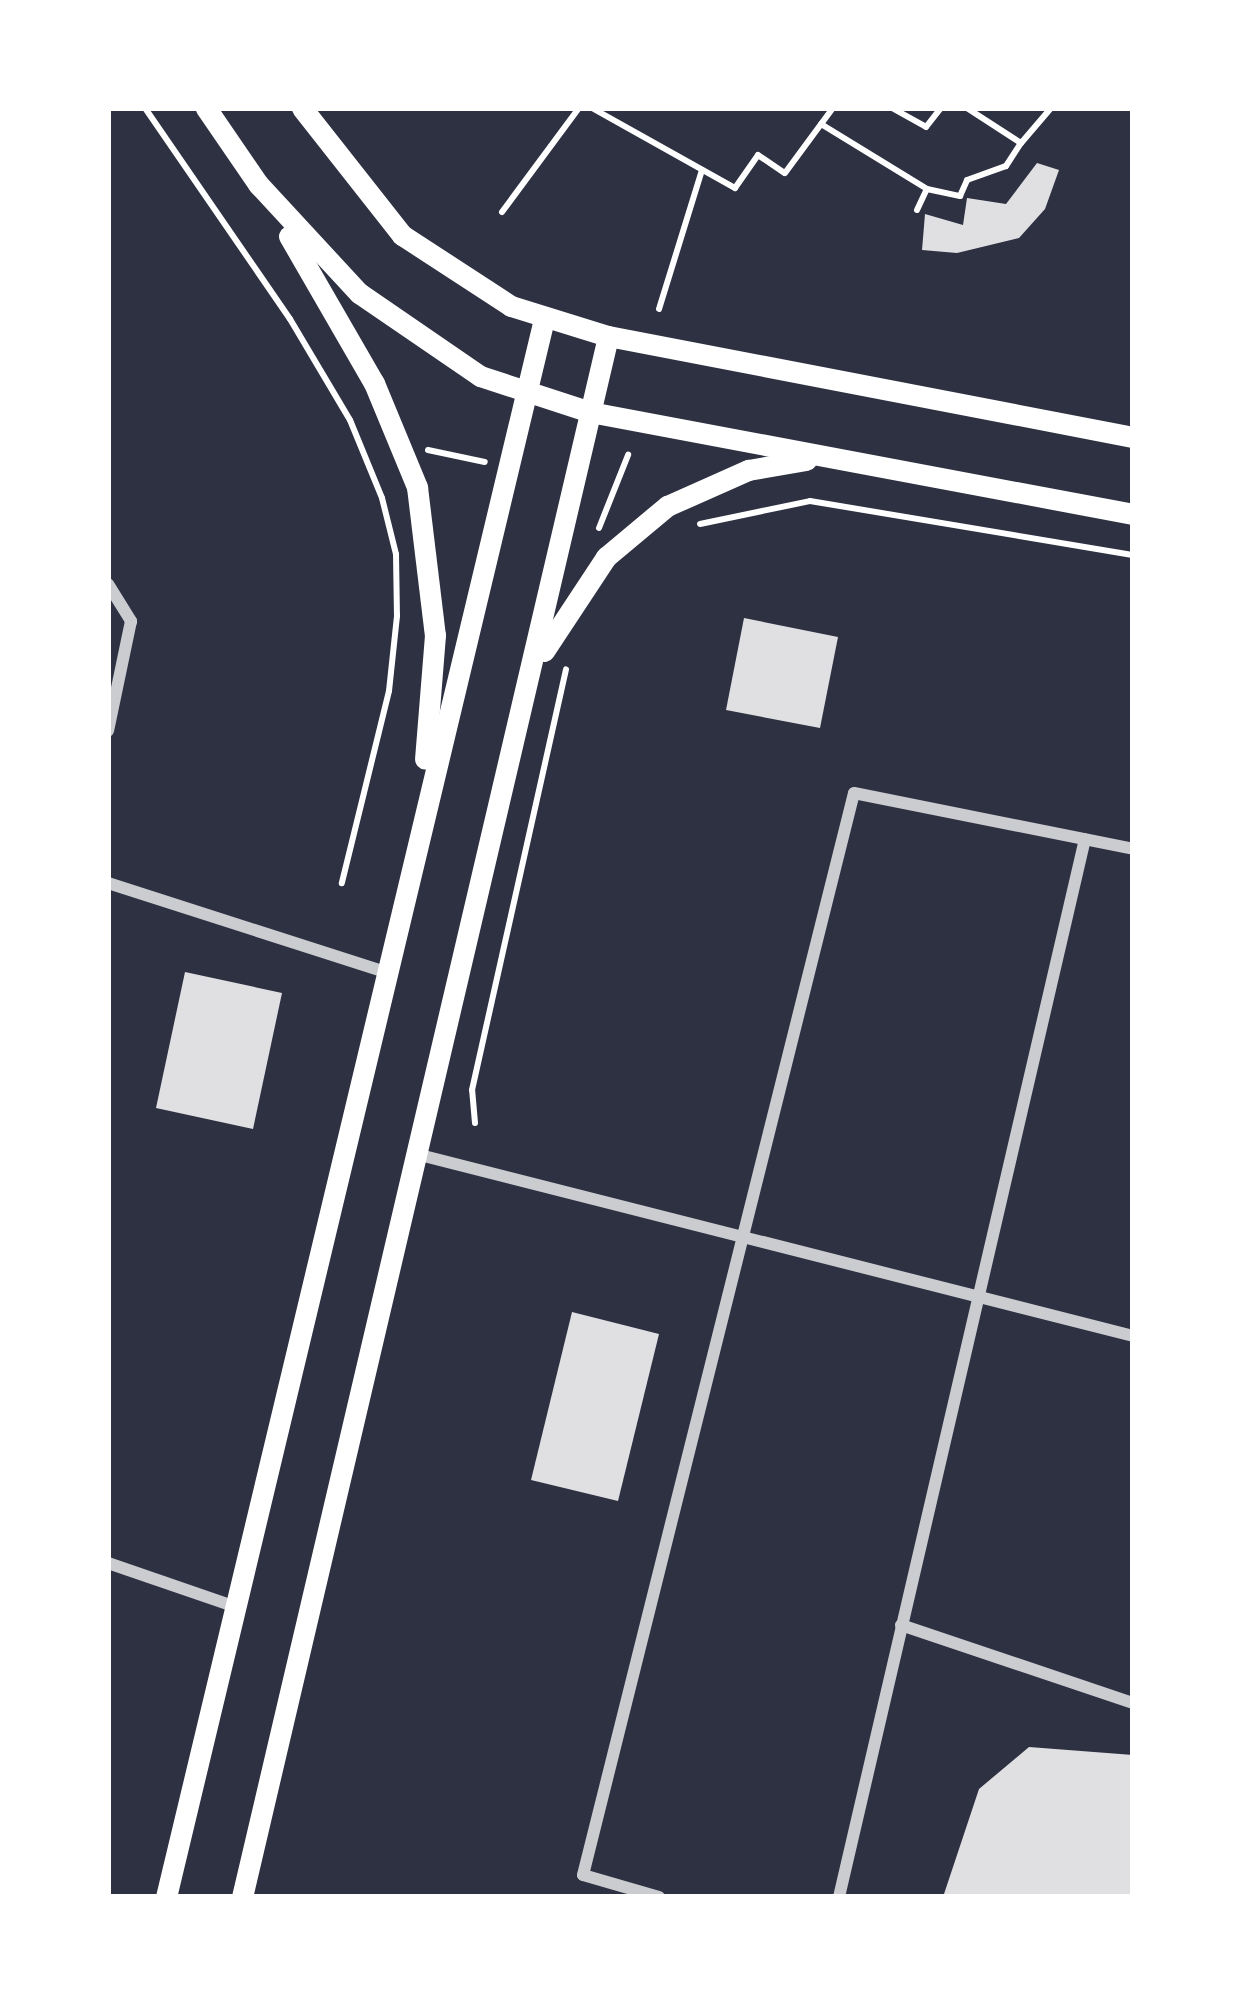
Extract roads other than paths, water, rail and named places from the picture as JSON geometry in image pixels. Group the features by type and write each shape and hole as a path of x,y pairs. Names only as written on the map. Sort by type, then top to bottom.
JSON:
{"main road":[{"path":"206,108 258,184 374,383 417,488 435,635 415,844"},
{"path":"302,108 402,235 454,274 544,319 1133,437"},
{"path":"258,184 320,255 412,336 527,395 590,412 1133,514"},
{"path":"166,1897 382,971 544,319"},
{"path":"242,1897 608,335"},
{"path":"524,695 577,592 637,529 708,483 836,458"}],"street":[{"path":"108,584 131,621 108,731"},
{"path":"659,1897 583,1875 854,793 1133,849"},
{"path":"839,1897 975,1295 1085,839"},
{"path":"108,883 382,971"},
{"path":"416,1154 1133,1336"},
{"path":"108,1563 236,1607"},
{"path":"902,1625 1133,1703"}]}
